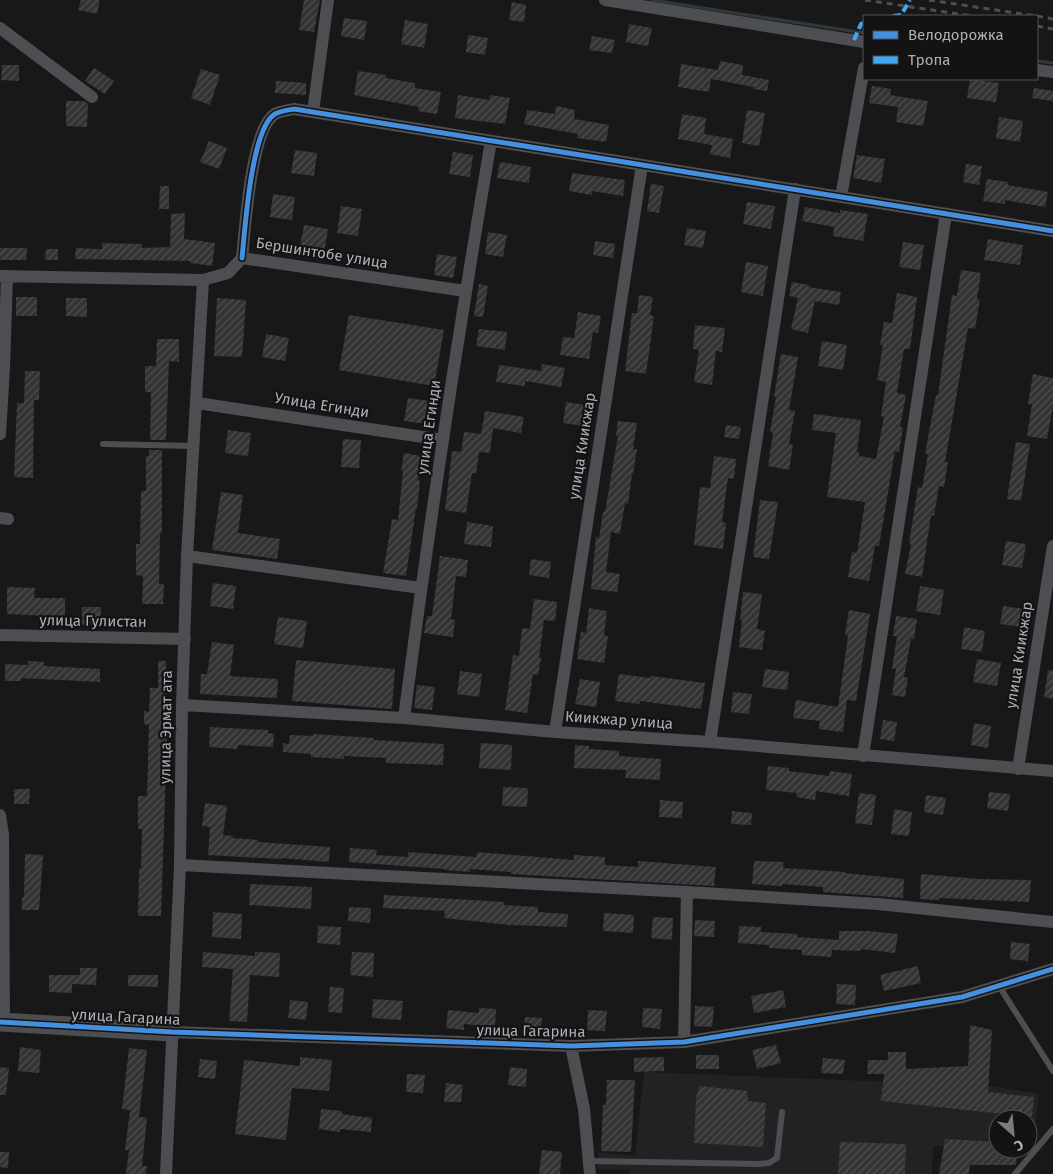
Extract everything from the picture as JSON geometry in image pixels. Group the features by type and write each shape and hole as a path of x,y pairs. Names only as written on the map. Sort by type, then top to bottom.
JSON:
{"street":[{"path":"313,112 328,0"},
{"path":"605,0 863,42"},
{"path":"0,28 92,97"},
{"path":"1038,70 1053,72"},
{"path":"841,197 863,74"},
{"path":"242,258 249,192 260,134 274,114 294,109 1053,231"},
{"name":"улица Егинди","path":"404,718 421,588 465,291 491,140"},
{"name":"улица Киикжар","path":"555,732 642,165"},
{"path":"710,742 795,189"},
{"path":"863,756 946,214"},
{"name":"Бершинтобе улица","path":"3,276 203,280 228,273 242,258 465,291"},
{"path":"0,431 3,276"},
{"name":"улица Эрмат ата","path":"166,1174 180,865 182,704 187,556 203,280"},
{"name":"Улица Егинди","path":"197,403 443,440"},
{"name":"улица Киикжар","path":"1018,768 1053,546"},
{"path":"187,556 421,588"},
{"name":"улица Гулистан","path":"0,635 185,639"},
{"name":"Киикжар улица","path":"182,704 404,718 555,732 710,742 1053,771"},
{"path":"0,815 3,835 2,1022"},
{"path":"180,865 878,904 1053,922"},
{"path":"684,1042 687,892"},
{"name":"улица Гагарина","path":"2,1022 172,1032 571,1046 684,1042 962,997 1053,969"},
{"path":"571,1046 584,1109 590,1174"}],"lane":[{"path":"103,444 194,446"},
{"path":"999,986 1053,1071"},
{"path":"589,1161 769,1163 777,1158 782,1112"},
{"path":"1015,1174 1053,1129"}],"shaded area":[{"path":"644,1072 991,1086 1039,1094 1037,1109 988,1109 988,1149 933,1146 932,1174 630,1174 630,1170 598,1169 598,1152 635,1156"}],"building":[{"path":"81,0 100,0 97,14 78,10"},
{"path":"304,0 320,0 314,32 299,30"},
{"path":"512,2 526,5 524,22 509,20"},
{"path":"344,18 367,21 364,40 341,36"},
{"path":"405,20 428,24 424,48 401,44"},
{"path":"629,24 652,28 648,46 626,42"},
{"path":"468,35 488,38 485,55 466,52"},
{"path":"592,36 615,40 612,53 589,50"},
{"path":"720,61 743,65 742,75 769,80 767,91 711,79 709,92 678,87 681,64 718,70"},
{"path":"2,65 19,65 19,81 1,80"},
{"path":"94,68 114,81 105,94 85,81"},
{"path":"201,69 220,75 210,105 191,98"},
{"path":"358,71 386,75 386,78 415,83 415,88 441,92 437,114 418,111 419,107 354,95"},
{"path":"970,80 999,83 996,102 967,98"},
{"path":"276,81 306,83 306,95 275,93"},
{"path":"872,86 891,89 890,95 928,101 923,126 896,122 898,107 869,103"},
{"path":"1034,88 1053,91 1053,101 1032,98"},
{"path":"458,95 489,100 490,95 510,98 505,124 455,118"},
{"path":"66,101 84,101 88,104 87,127 66,126"},
{"path":"556,106 575,110 574,119 609,125 606,142 577,138 578,134 524,124 527,110 555,114"},
{"path":"747,110 765,113 759,146 742,143"},
{"path":"682,114 706,118 704,134 733,139 730,158 710,154 712,145 678,139"},
{"path":"999,117 1023,121 1020,142 996,138"},
{"path":"209,141 227,148 219,169 200,162"},
{"path":"295,150 317,153 314,176 291,173"},
{"path":"453,152 473,155 470,177 449,174"},
{"path":"857,155 885,159 881,183 853,178"},
{"path":"500,162 531,167 529,183 497,178"},
{"path":"966,164 982,166 979,185 963,182"},
{"path":"572,173 625,180 623,196 592,191 592,195 569,191"},
{"path":"987,179 1048,192 1045,207 1005,200 1005,204 983,201"},
{"path":"651,184 664,186 659,213 647,211"},
{"path":"160,186 169,186 169,209 159,209"},
{"path":"273,194 295,197 292,220 270,217"},
{"path":"747,202 775,206 771,229 743,224"},
{"path":"341,206 362,209 358,236 337,233"},
{"path":"805,207 840,213 840,210 868,214 863,241 833,236 834,227 802,221"},
{"path":"185,213 184,239 215,243 212,266 190,263 190,261 75,259 76,248 102,249 102,243 142,244 142,248 170,247 171,214"},
{"path":"304,225 328,229 323,260 298,256"},
{"path":"687,228 706,231 703,248 684,245"},
{"path":"488,232 507,235 503,257 485,254"},
{"path":"988,239 1023,245 1020,265 984,260"},
{"path":"595,241 615,244 613,258 593,255"},
{"path":"903,242 924,245 920,270 899,267"},
{"path":"0,248 27,248 26,260 0,260"},
{"path":"46,249 58,249 58,260 45,260"},
{"path":"437,254 457,257 453,278 434,275"},
{"path":"746,262 768,266 763,296 741,292"},
{"path":"961,270 981,273 977,299 980,299 975,329 968,328 945,462 948,462 944,487 939,486 934,516 931,515 922,577 905,574 911,544 909,543 918,487 922,488 928,454 925,453 936,395 938,395 952,295 957,296"},
{"path":"792,282 809,285 808,287 841,292 839,305 815,301 808,333 791,329 798,298 789,296"},
{"path":"479,284 488,286 483,317 474,316"},
{"path":"897,293 917,297 910,349 904,349 897,393 906,395 900,427 903,427 899,452 895,451 879,546 875,546 869,581 848,577 852,552 857,553 865,502 827,497 836,433 812,430 814,414 861,420 857,452 859,452 859,456 876,459 884,417 881,416 886,382 877,380 883,345 880,345 884,322 892,323"},
{"path":"639,295 653,297 650,315 654,316 646,374 625,371 632,313 637,313"},
{"path":"16,297 37,297 37,316 16,316"},
{"path":"66,298 87,298 87,317 66,316"},
{"path":"217,298 246,300 242,357 214,356"},
{"path":"578,312 601,316 598,333 593,332 589,359 560,355 563,337 574,338"},
{"path":"349,315 444,330 434,386 339,370"},
{"path":"695,325 725,328 722,352 716,351 712,385 694,382 699,350 693,349"},
{"path":"479,329 507,332 505,350 476,346"},
{"path":"266,334 289,338 285,361 262,357"},
{"path":"157,339 179,339 179,362 169,361 166,440 150,440 151,392 145,392 145,366 156,366"},
{"path":"822,341 847,345 843,370 818,366"},
{"path":"781,354 798,357 789,410 795,411 789,444 793,445 789,470 768,466 773,433 770,432 776,397 774,396"},
{"path":"542,364 565,368 561,387 525,381 525,386 496,382 499,365 541,371"},
{"path":"25,371 40,371 39,400 34,400 33,478 14,477 17,403 24,403"},
{"path":"1033,374 1053,378 1053,406 1047,439 1027,436 1032,404 1028,404"},
{"path":"408,398 430,401 427,424 404,421"},
{"path":"566,402 586,405 583,426 563,423"},
{"path":"485,411 524,417 521,433 493,428 490,453 479,452 476,474 472,473 466,513 445,510 452,451 461,452 464,432 481,434"},
{"path":"618,421 637,423 633,449 637,449 628,504 625,503 620,534 611,532 606,572 620,574 617,592 591,589 596,537 599,538 603,512 605,512 618,436 616,436"},
{"path":"726,425 741,427 739,439 724,437"},
{"path":"228,430 251,433 248,456 225,453"},
{"path":"343,439 361,440 359,468 341,467"},
{"path":"1016,442 1030,444 1021,501 1007,499"},
{"path":"149,450 162,450 162,533 160,533 159,584 164,584 163,604 142,604 143,576 136,575 136,544 140,544 141,491 146,491 146,456 149,456"},
{"path":"404,453 422,456 418,480 420,481 417,509 406,576 383,573 392,519 398,520"},
{"path":"714,456 736,459 734,479 728,478 722,522 726,523 723,549 694,545 700,487 710,488"},
{"path":"221,492 243,495 238,533 280,539 277,559 212,550"},
{"path":"760,500 778,502 769,559 753,557"},
{"path":"467,522 493,526 491,547 464,544"},
{"path":"1006,541 1026,544 1022,568 1002,565"},
{"path":"440,556 468,560 466,577 456,576 451,619 455,620 453,637 424,633 427,616 432,616"},
{"path":"531,559 551,562 549,578 529,575"},
{"path":"213,583 236,586 233,609 210,606"},
{"path":"920,586 944,590 940,615 916,611"},
{"path":"7,587 35,588 34,598 65,598 65,617 7,614"},
{"path":"743,592 762,594 757,629 765,631 762,650 739,647"},
{"path":"534,599 557,602 555,621 544,620 538,675 533,674 527,713 505,710 513,655 519,656 522,628 530,629"},
{"path":"1003,606 1024,609 1021,627 1000,624"},
{"path":"82,607 101,607 100,625 82,625"},
{"path":"589,608 607,611 604,635 608,636 604,663 577,659 581,632 586,633"},
{"path":"849,610 870,614 856,701 847,700 843,732 819,729 820,721 793,718 796,700 838,707 848,636 845,635"},
{"path":"896,616 917,619 904,677 908,678 905,697 892,695 896,669 892,669 897,636 893,636"},
{"path":"278,617 307,621 303,648 274,644"},
{"path":"964,627 985,631 982,652 961,649"},
{"path":"212,642 234,645 230,676 278,679 277,698 200,694 201,674 207,674"},
{"path":"977,659 1001,663 997,686 973,682"},
{"path":"296,660 395,669 392,709 292,701"},
{"path":"28,661 44,662 44,666 100,669 100,682 21,678 21,681 5,681 5,664 28,665"},
{"path":"158,661 166,661 165,737 167,737 161,916 138,916 142,829 138,829 138,796 147,796 149,725 144,724 144,711 149,712 150,688 158,688"},
{"path":"765,669 789,672 787,690 762,687"},
{"path":"1048,670 1053,670 1053,699 1044,697"},
{"path":"460,671 482,674 479,697 457,694"},
{"path":"619,674 705,683 701,709 640,701 639,704 615,701"},
{"path":"580,679 600,682 596,707 575,704"},
{"path":"417,685 435,687 432,710 414,708"},
{"path":"733,692 752,694 749,714 731,712"},
{"path":"883,720 897,722 894,741 880,739"},
{"path":"974,723 991,726 988,748 971,745"},
{"path":"210,727 268,730 268,733 274,734 273,747 238,745 237,749 209,747"},
{"path":"313,734 444,744 443,765 386,763 386,758 344,756 344,759 311,757 311,754 283,752 283,743 289,744 290,735 313,736"},
{"path":"481,743 512,745 511,770 479,768"},
{"path":"575,745 589,746 589,749 619,751 619,756 661,759 660,780 625,778 626,770 574,768"},
{"path":"768,766 789,768 789,771 829,776 830,771 852,774 849,796 816,791 815,800 796,797 797,793 766,790"},
{"path":"503,787 528,788 527,807 502,806"},
{"path":"14,789 30,789 29,804 14,804"},
{"path":"989,792 1010,794 1008,811 987,808"},
{"path":"859,793 876,795 872,825 855,823"},
{"path":"926,795 946,798 943,815 924,812"},
{"path":"660,800 683,802 682,818 659,817"},
{"path":"205,803 227,806 223,835 233,836 232,838 258,840 258,842 330,847 329,862 208,855 210,827 202,826"},
{"path":"894,809 912,812 909,836 891,834"},
{"path":"732,811 752,813 751,825 731,824"},
{"path":"350,848 377,850 376,855 408,857 408,852 476,857 477,852 574,860 574,855 605,857 605,865 638,867 638,861 716,867 714,886 511,874 511,872 470,869 470,872 349,862"},
{"path":"25,854 43,855 39,910 22,910"},
{"path":"754,861 784,862 783,868 845,872 904,879 903,898 823,892 823,887 752,884"},
{"path":"921,874 979,879 1031,880 1029,902 939,898 939,900 920,899"},
{"path":"250,884 312,887 311,909 249,905"},
{"path":"384,895 504,902 504,905 538,907 538,912 568,914 567,927 510,925 444,918 445,911 383,908"},
{"path":"349,907 371,908 370,923 348,921"},
{"path":"213,912 242,914 241,939 212,937"},
{"path":"604,913 634,915 633,933 603,931"},
{"path":"653,917 673,918 672,940 651,938"},
{"path":"695,920 715,921 714,937 694,936"},
{"path":"318,926 341,927 340,945 317,943"},
{"path":"739,926 761,927 761,932 797,934 797,937 839,940 839,931 869,931 898,934 895,953 861,949 861,951 832,950 831,957 802,955 802,950 769,948 769,945 738,943"},
{"path":"1011,942 1030,944 1028,961 1010,959"},
{"path":"203,952 255,956 255,952 280,953 279,977 250,975 247,1022 229,1021 233,969 202,967"},
{"path":"352,952 374,953 373,977 350,975"},
{"path":"918,966 921,983 884,991 880,975"},
{"path":"80,968 97,968 96,985 72,984 72,993 49,992 49,975 80,975"},
{"path":"128,975 158,975 158,987 128,986"},
{"path":"837,984 856,985 855,1005 836,1004"},
{"path":"330,987 344,988 342,1013 328,1012"},
{"path":"783,990 786,1007 754,1013 751,996"},
{"path":"373,999 403,1001 401,1020 372,1018"},
{"path":"290,1000 308,1002 306,1020 288,1018"},
{"path":"695,1006 714,1007 712,1027 694,1026"},
{"path":"479,1008 496,1009 495,1027 464,1024 464,1030 446,1028 448,1010 479,1013"},
{"path":"643,1008 662,1009 660,1029 642,1027"},
{"path":"588,1010 607,1011 605,1031 587,1030"},
{"path":"525,1017 542,1018 540,1036 523,1035"},
{"path":"970,1025 992,1030 988,1092 1034,1097 1033,1109 988,1109 988,1112 881,1101 884,1074 867,1074 868,1060 888,1060 888,1052 906,1052 906,1069 968,1066"},
{"path":"776,1045 781,1063 757,1069 752,1050"},
{"path":"20,1047 41,1050 39,1073 18,1071"},
{"path":"129,1048 147,1050 139,1117 147,1118 142,1166 147,1166 146,1174 126,1174 129,1150 125,1150 130,1110 122,1109"},
{"path":"696,1055 719,1055 719,1069 696,1069"},
{"path":"300,1057 332,1060 329,1091 292,1088 286,1140 235,1134 244,1060 300,1066"},
{"path":"664,1057 664,1071 634,1072 634,1058"},
{"path":"823,1058 845,1060 843,1074 821,1073"},
{"path":"200,1059 217,1061 215,1079 198,1077"},
{"path":"0,1067 9,1068 6,1095 0,1095"},
{"path":"510,1067 527,1069 526,1087 508,1085"},
{"path":"407,1074 425,1075 423,1093 406,1092"},
{"path":"607,1080 635,1080 631,1152 601,1151 603,1105 606,1105"},
{"path":"446,1083 463,1085 461,1102 444,1102"},
{"path":"699,1086 747,1091 748,1101 766,1103 763,1147 694,1143 696,1099"},
{"path":"321,1109 342,1111 342,1114 372,1118 371,1132 340,1129 340,1132 319,1129"},
{"path":"945,1139 988,1141 988,1159 1016,1159 1016,1165 970,1165 969,1174 939,1174"},
{"path":"840,1142 906,1144 905,1174 838,1174"},
{"path":"542,1150 562,1152 560,1174 539,1174"},
{"path":"0,1152 9,1152 8,1168 0,1167"}],"waterway":[{"path":"652,0 863,33"},
{"path":"1038,61 1053,63"}],"railway":[{"path":"865,0 965,15"},
{"path":"929,0 1029,15"},
{"path":"1038,16 1053,19"},
{"path":"1038,26 1053,29"}],"marked path":[{"path":"901,15 910,0"},
{"path":"854,40 863,23"}],"cycle path":[{"path":"242,258 247,204 260,138 267,123 275,114 294,109 1053,231"},
{"path":"0,1022 172,1032 571,1046 684,1042 962,997 1053,969"}]}
